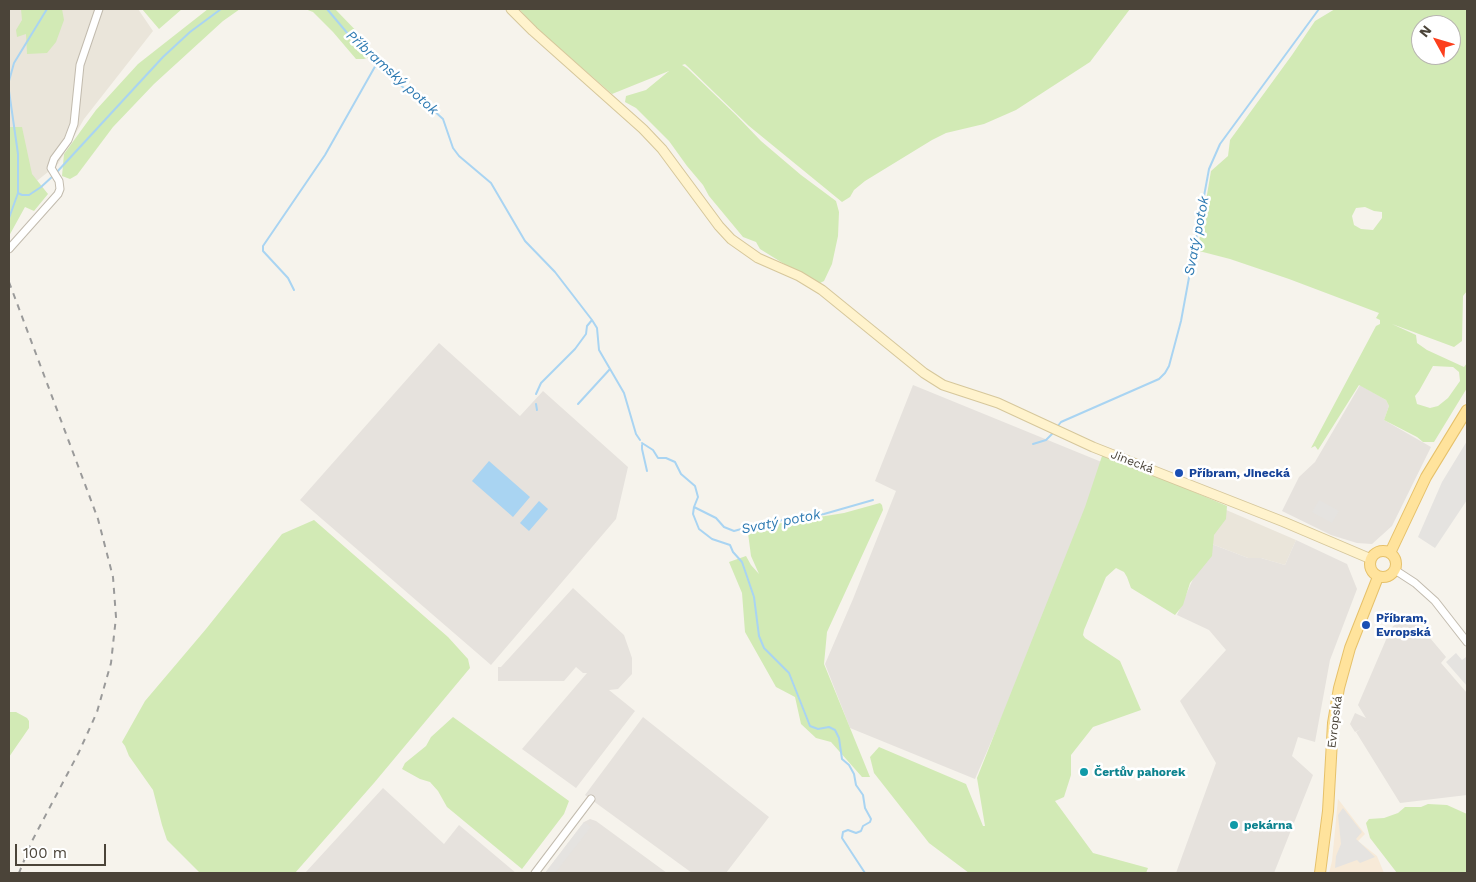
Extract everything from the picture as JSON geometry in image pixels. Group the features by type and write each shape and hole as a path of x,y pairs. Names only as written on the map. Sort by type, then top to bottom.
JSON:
{"main road":[{"name":"Jinecká","path":"511,9 643,129 662,149 719,226 731,239 758,258 799,276 822,290 924,373 943,385 998,403 1093,447 1266,515 1371,559"},
{"path":"1390,553 1426,477 1467,410"},
{"path":"1380,551 1390,553 1396,560 1395,570 1387,577 1378,577 1371,571 1371,559 1380,551"},
{"name":"Evropská","path":"1320,873 1328,811 1333,723 1339,688 1350,648 1378,577"}],"street":[{"path":"9,249 36,216 58,194 61,185 51,168 54,159 68,140 74,124 80,65 99,9"},
{"path":"1395,570 1415,583 1435,601 1467,642"},
{"path":"534,873 591,799"}],"shaded area":[{"path":"9,9 138,9 153,31 84,119 58,164 28,188 9,159"},
{"path":"439,343 520,416 543,391 628,467 616,519 491,665 300,500"},
{"path":"913,385 1104,463 1043,622 975,779 850,728 825,664 896,491 875,481"},
{"path":"1360,385 1386,400 1389,406 1384,420 1431,447 1392,526 1372,544 1357,543 1331,535 1282,511 1299,477 1315,462"},
{"path":"1467,441 1467,500 1435,548 1418,537 1442,482"},
{"path":"1319,500 1339,511 1332,523 1312,512"},
{"path":"1224,509 1296,540 1285,565 1261,558 1248,558 1209,543"},
{"path":"1296,540 1347,564 1357,589 1330,660 1315,742 1298,737 1292,756 1313,775 1274,873 1176,873 1216,763 1180,701 1226,650 1209,630 1177,615 1209,543 1248,558 1261,558 1285,565"},
{"path":"573,588 624,635 632,658 632,674 618,689 609,690 635,711 576,788 522,749 587,673 583,673 576,667 564,681 498,681 498,667 501,667"},
{"path":"1409,613 1446,657 1441,663 1467,693 1467,795 1400,803 1356,732 1361,729 1355,732 1350,724 1355,713 1366,718 1358,705 1391,628"},
{"path":"1456,653 1462,660 1466,657 1467,659 1467,686 1446,662"},
{"path":"643,717 769,817 726,873 692,873 585,795"},
{"path":"383,788 444,844 459,825 516,873 305,873"},
{"path":"1338,799 1365,834 1358,841 1377,856 1384,873 1329,873 1332,861"},
{"path":"1343,808 1362,832 1356,839 1375,857 1360,863 1357,860 1335,868 1336,856 1341,844 1338,815"},
{"path":"590,819 596,821 667,873 545,873 584,822"},
{"path":"584,822 591,827 555,873 545,873"}],"green space":[{"path":"21,9 62,9 64,20 56,42 47,53 27,54 26,34 17,37 16,30 22,20"},
{"path":"142,9 182,9 159,29"},
{"path":"208,9 240,9 223,21 154,84 113,127 77,175 70,179 62,176 64,154 96,110 138,64"},
{"path":"305,9 335,9 366,41 375,55 364,59 356,59 313,12"},
{"path":"519,9 1130,9 1090,62 1016,110 984,124 946,133 932,140 865,181 854,190 850,197 842,202 749,126 685,64 682,65 761,141 801,175 836,201 839,212 838,236 832,264 824,281 820,283 760,249 756,242 743,237 709,196 703,185 669,141 636,108 625,102 626,96 646,90 669,71 612,94 534,26"},
{"path":"1335,9 1467,9 1467,291 1463,296 1462,341 1454,347 1392,324 1416,335 1417,343 1427,350 1464,367 1467,363 1467,388 1434,442 1423,442 1384,420 1389,406 1386,400 1359,385 1318,450 1315,446 1311,448 1376,326 1380,324 1380,320 1376,318 1379,313 1289,279 1230,259 1199,251 1211,171 1228,156 1230,140 1315,21","holes":["1365,207 1382,212 1382,218 1373,230 1361,229 1354,225 1352,216 1356,208","1433,366 1453,367 1459,372 1460,381 1448,398 1438,406 1430,408 1417,404 1415,396"]},
{"path":"9,127 22,127 32,174 48,194 34,211 25,207 9,236"},
{"path":"1103,453 1227,506 1226,519 1214,535 1212,556 1190,583 1183,605 1175,615 1131,588 1124,572 1116,568 1106,577 1084,630 1083,635 1085,638 1120,661 1141,710 1093,727 1071,755 1071,775 1064,797 1055,801 1093,853 1148,868 1146,873 969,873 929,843 874,773 870,757 879,747 966,784 983,826 985,826 977,778 1085,507"},
{"path":"880,503 883,510 827,632 824,664 870,777 862,777 831,742 816,738 801,724 795,697 776,687 745,632 742,593 729,562 746,556 759,574 751,556 748,533 751,528 844,513"},
{"path":"314,520 448,637 468,659 470,668 374,783 295,873 200,873 167,840 153,790 129,756 122,742 145,701 282,534"},
{"path":"10,712 16,712 27,718 29,728 9,757"},
{"path":"453,717 569,801 564,814 522,869 447,807 438,791 430,782 402,769 405,763 426,746 431,737"},
{"path":"1428,804 1447,805 1467,814 1467,873 1397,873 1370,838 1366,823 1369,819 1384,818 1398,813 1405,807 1421,807"}],"water":[{"path":"489,461 530,497 513,517 472,481"},
{"path":"539,501 548,509 529,531 520,523"}],"waterway":[{"path":"9,81 14,63 47,9"},
{"name":"Příbramský potok","path":"56,173 163,57 190,32 221,9"},
{"name":"Příbramský potok","path":"327,9 359,47 418,101 432,109 443,119 453,148 459,156 491,183 525,241 555,272 592,320 597,328 599,350 624,393 636,434 640,440"},
{"name":"Svatý potok","path":"1057,427 1061,422 1159,379 1165,373 1169,366 1181,321 1209,169 1220,144 1319,9"},
{"path":"294,290 288,278 263,251 263,246 325,155 377,63"},
{"path":"9,91 18,154 18,193 9,218"},
{"name":"Příbramský potok","path":"18,193 29,195 53,176"},
{"path":"536,394 541,383 575,349 586,334 587,326 592,320"},
{"path":"578,404 610,369"},
{"path":"536,404 537,410"},
{"name":"Svatý potok","path":"1033,444 1046,440 1053,433"},
{"name":"Příbramský potok","path":"642,443 653,450 658,458 666,458 675,462 681,474 695,486 698,497 693,514 699,529 712,539 730,545 733,552 742,562 754,597 759,636 764,648 789,673 810,726 818,729 829,727 835,730 839,738 842,759 849,765 854,774 856,785 863,795 865,808 871,819 870,822 863,826 861,831 856,833 848,830 843,832 842,838 865,873"},
{"path":"642,445 647,471"},
{"name":"Svatý potok","path":"694,507 716,518 724,527 734,531 763,523 824,514 873,500"}],"railway":[{"path":"9,282 98,519 113,577 116,617 111,663 97,712 79,752 32,841 19,873"}],"place":[{"name":"Příbram, Jinecká","path":"1179,473"},
{"name":"Příbram, Evropská","path":"1366,625"},
{"name":"Čertův pahorek","path":"1084,772"},
{"name":"pekárna","path":"1234,825"}]}
